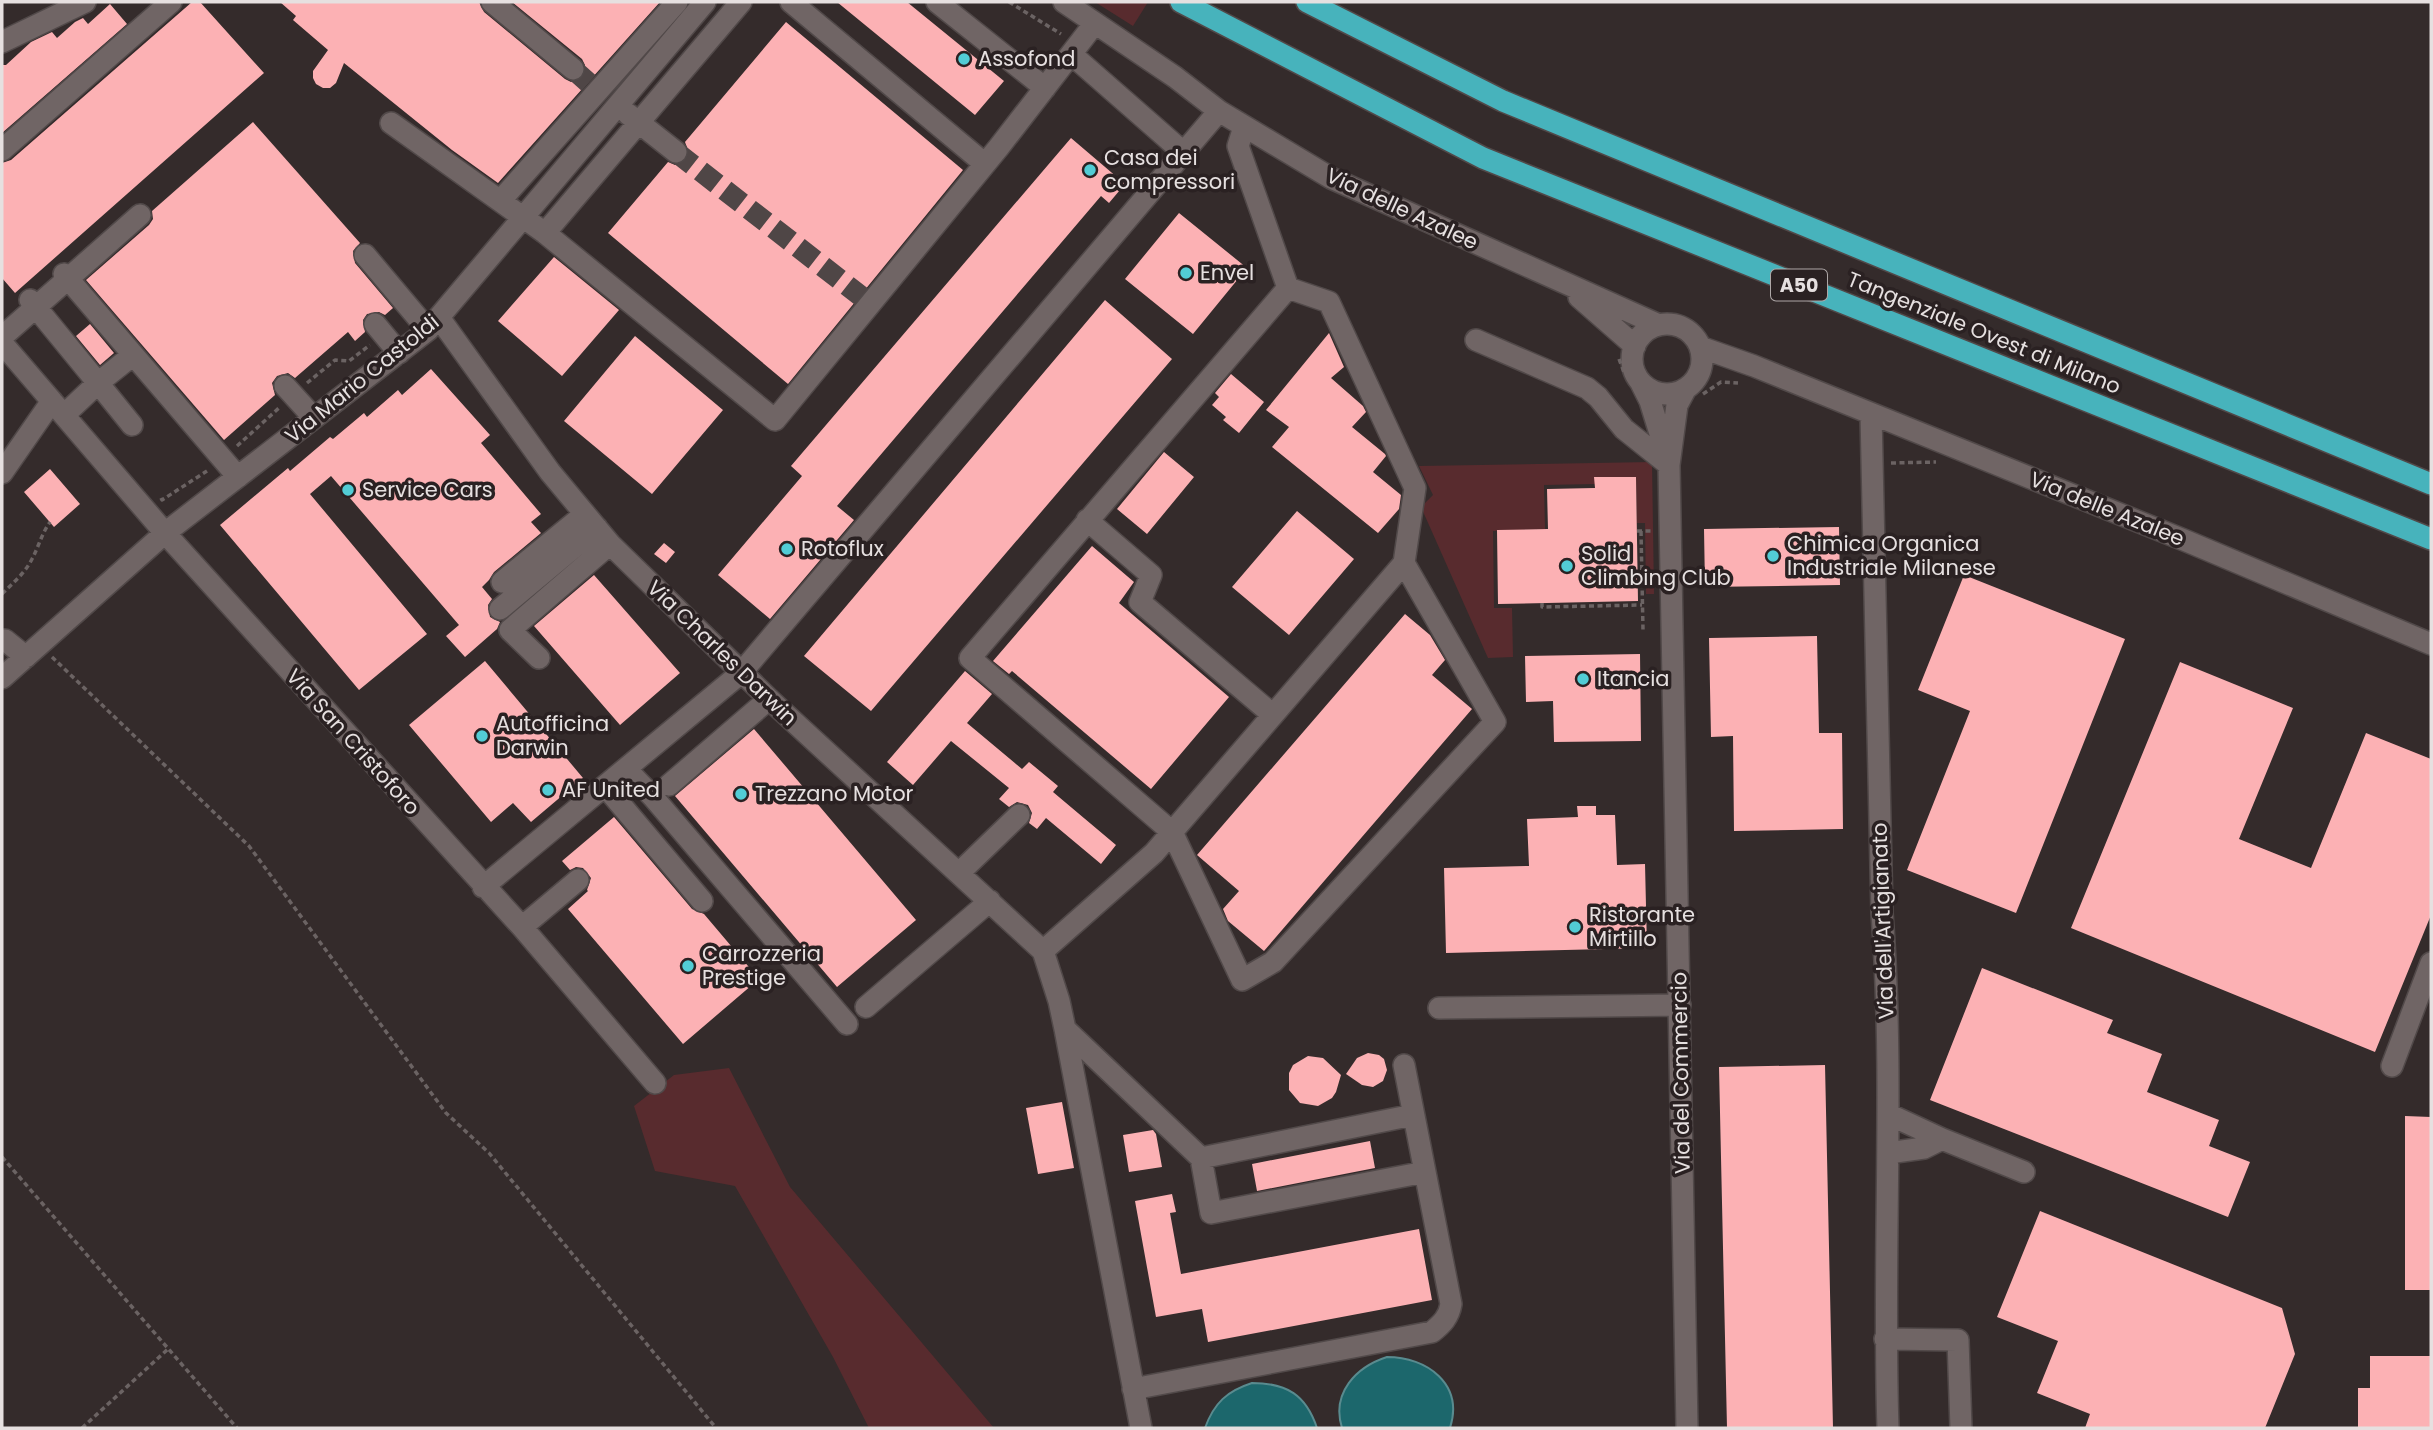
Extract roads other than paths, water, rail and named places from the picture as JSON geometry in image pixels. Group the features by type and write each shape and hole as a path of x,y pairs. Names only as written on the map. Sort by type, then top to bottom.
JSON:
{"highway":[{"name":"Tangenziale Ovest di Milano","path":"1181,2 1483,158 2431,539"},
{"name":"Tangenziale Ovest di Milano","path":"1307,2 1503,101 2431,484"}],"street":[{"path":"2,42 85,2"},
{"path":"2,150 171,2"},
{"path":"492,2 573,69"},
{"path":"501,200 595,88 677,2"},
{"name":"Via Mario Castoldi","path":"2,678 165,533 434,324 705,2"},
{"path":"545,233 741,2"},
{"path":"790,2 985,164"},
{"path":"937,2 1045,88"},
{"name":"Via delle Azalee","path":"1064,2 1175,77 1219,111 1331,178 1659,325"},
{"path":"391,123 545,233 775,420 867,300 985,164 1095,23"},
{"path":"1075,49 1184,153"},
{"path":"595,88 677,152"},
{"path":"483,887 741,673 1219,111"},
{"path":"1244,127 1238,146 1288,288"},
{"path":"2,337 32,304 139,215"},
{"name":"Via Charles Darwin","path":"365,255 434,324 597,529 741,673 1043,951"},
{"path":"66,276 238,477"},
{"name":"Via delle Azalee","path":"1564,284 1626,348"},
{"path":"1288,288 970,657 1172,832 1242,980 1273,962 1495,722 1404,563"},
{"path":"1140,1428 1065,1029 1043,951 1154,853 1404,563 1415,488 1329,302 1288,288"},
{"path":"32,304 132,425"},
{"path":"1659,325 1681,327 1689,332 1701,357 1691,394 1661,394 1635,383 1633,365 1626,348 1659,325"},
{"path":"379,330 398,353"},
{"path":"1476,340 1587,388 1598,397 1624,429 1670,465"},
{"name":"Via San Cristoforo","path":"2,343 165,533 522,927 655,1083"},
{"path":"2,473 58,408 98,383 132,355"},
{"name":"Via delle Azalee","path":"1701,357 1782,379 2184,540 2431,644"},
{"name":"Via del Commercio","path":"1635,383 1657,418 1670,465"},
{"path":"289,391 314,418"},
{"name":"Via del Commercio","path":"1687,1428 1670,465 1677,405 1691,394"},
{"name":"Via dell'Artigianato","path":"1871,414 1888,1114 1885,1339 1888,1428"},
{"path":"1087,520 1150,575 1140,602 1273,715"},
{"path":"503,591 597,529"},
{"path":"538,659 510,630 597,529"},
{"path":"5,640 33,651"},
{"path":"668,785 769,699"},
{"path":"626,769 847,1024"},
{"path":"605,786 702,901"},
{"path":"959,873 1019,815"},
{"path":"522,927 578,880"},
{"path":"866,1007 990,901"},
{"path":"2392,1066 2431,963"},
{"path":"1440,1008 1680,1005"},
{"path":"1065,1029 1201,1158 1211,1213 1425,1172"},
{"path":"1133,1389 1432,1332 1439,1327 1450,1312 1451,1304 1404,1065"},
{"path":"1888,1114 2024,1172"},
{"path":"1201,1158 1413,1115"},
{"path":"1888,1153 1924,1149 1942,1139"},
{"path":"1885,1339 1958,1340 1961,1428"}],"water":[{"path":"1387,1357 1416,1362 1439,1376 1452,1398 1450,1428 1342,1428 1340,1404 1349,1383 1365,1367"},
{"path":"1252,1383 1275,1385 1294,1393 1307,1407 1317,1428 1205,1428 1222,1399"}],"tunnel":[{"path":"573,69 592,86"},
{"path":"676,152 862,297"}],"place":[{"name":"Assofond","path":"964,59"},
{"name":"Casa dei compressori","path":"1090,170"},
{"name":"Envel","path":"1186,273"},
{"name":"Service Cars","path":"348,490"},
{"name":"Rotoflux","path":"787,549"},
{"name":"Chimica Organica Industriale Milanese","path":"1773,556"},
{"name":"Solid Climbing Club","path":"1567,566"},
{"name":"Itancia","path":"1583,679"},
{"name":"Autofficina Darwin","path":"482,736"},
{"name":"AF United","path":"548,790"},
{"name":"Trezzano Motor","path":"741,794"},
{"name":"Ristorante Mirtillo","path":"1575,927"},
{"name":"Carrozzeria Prestige","path":"688,966"}]}
